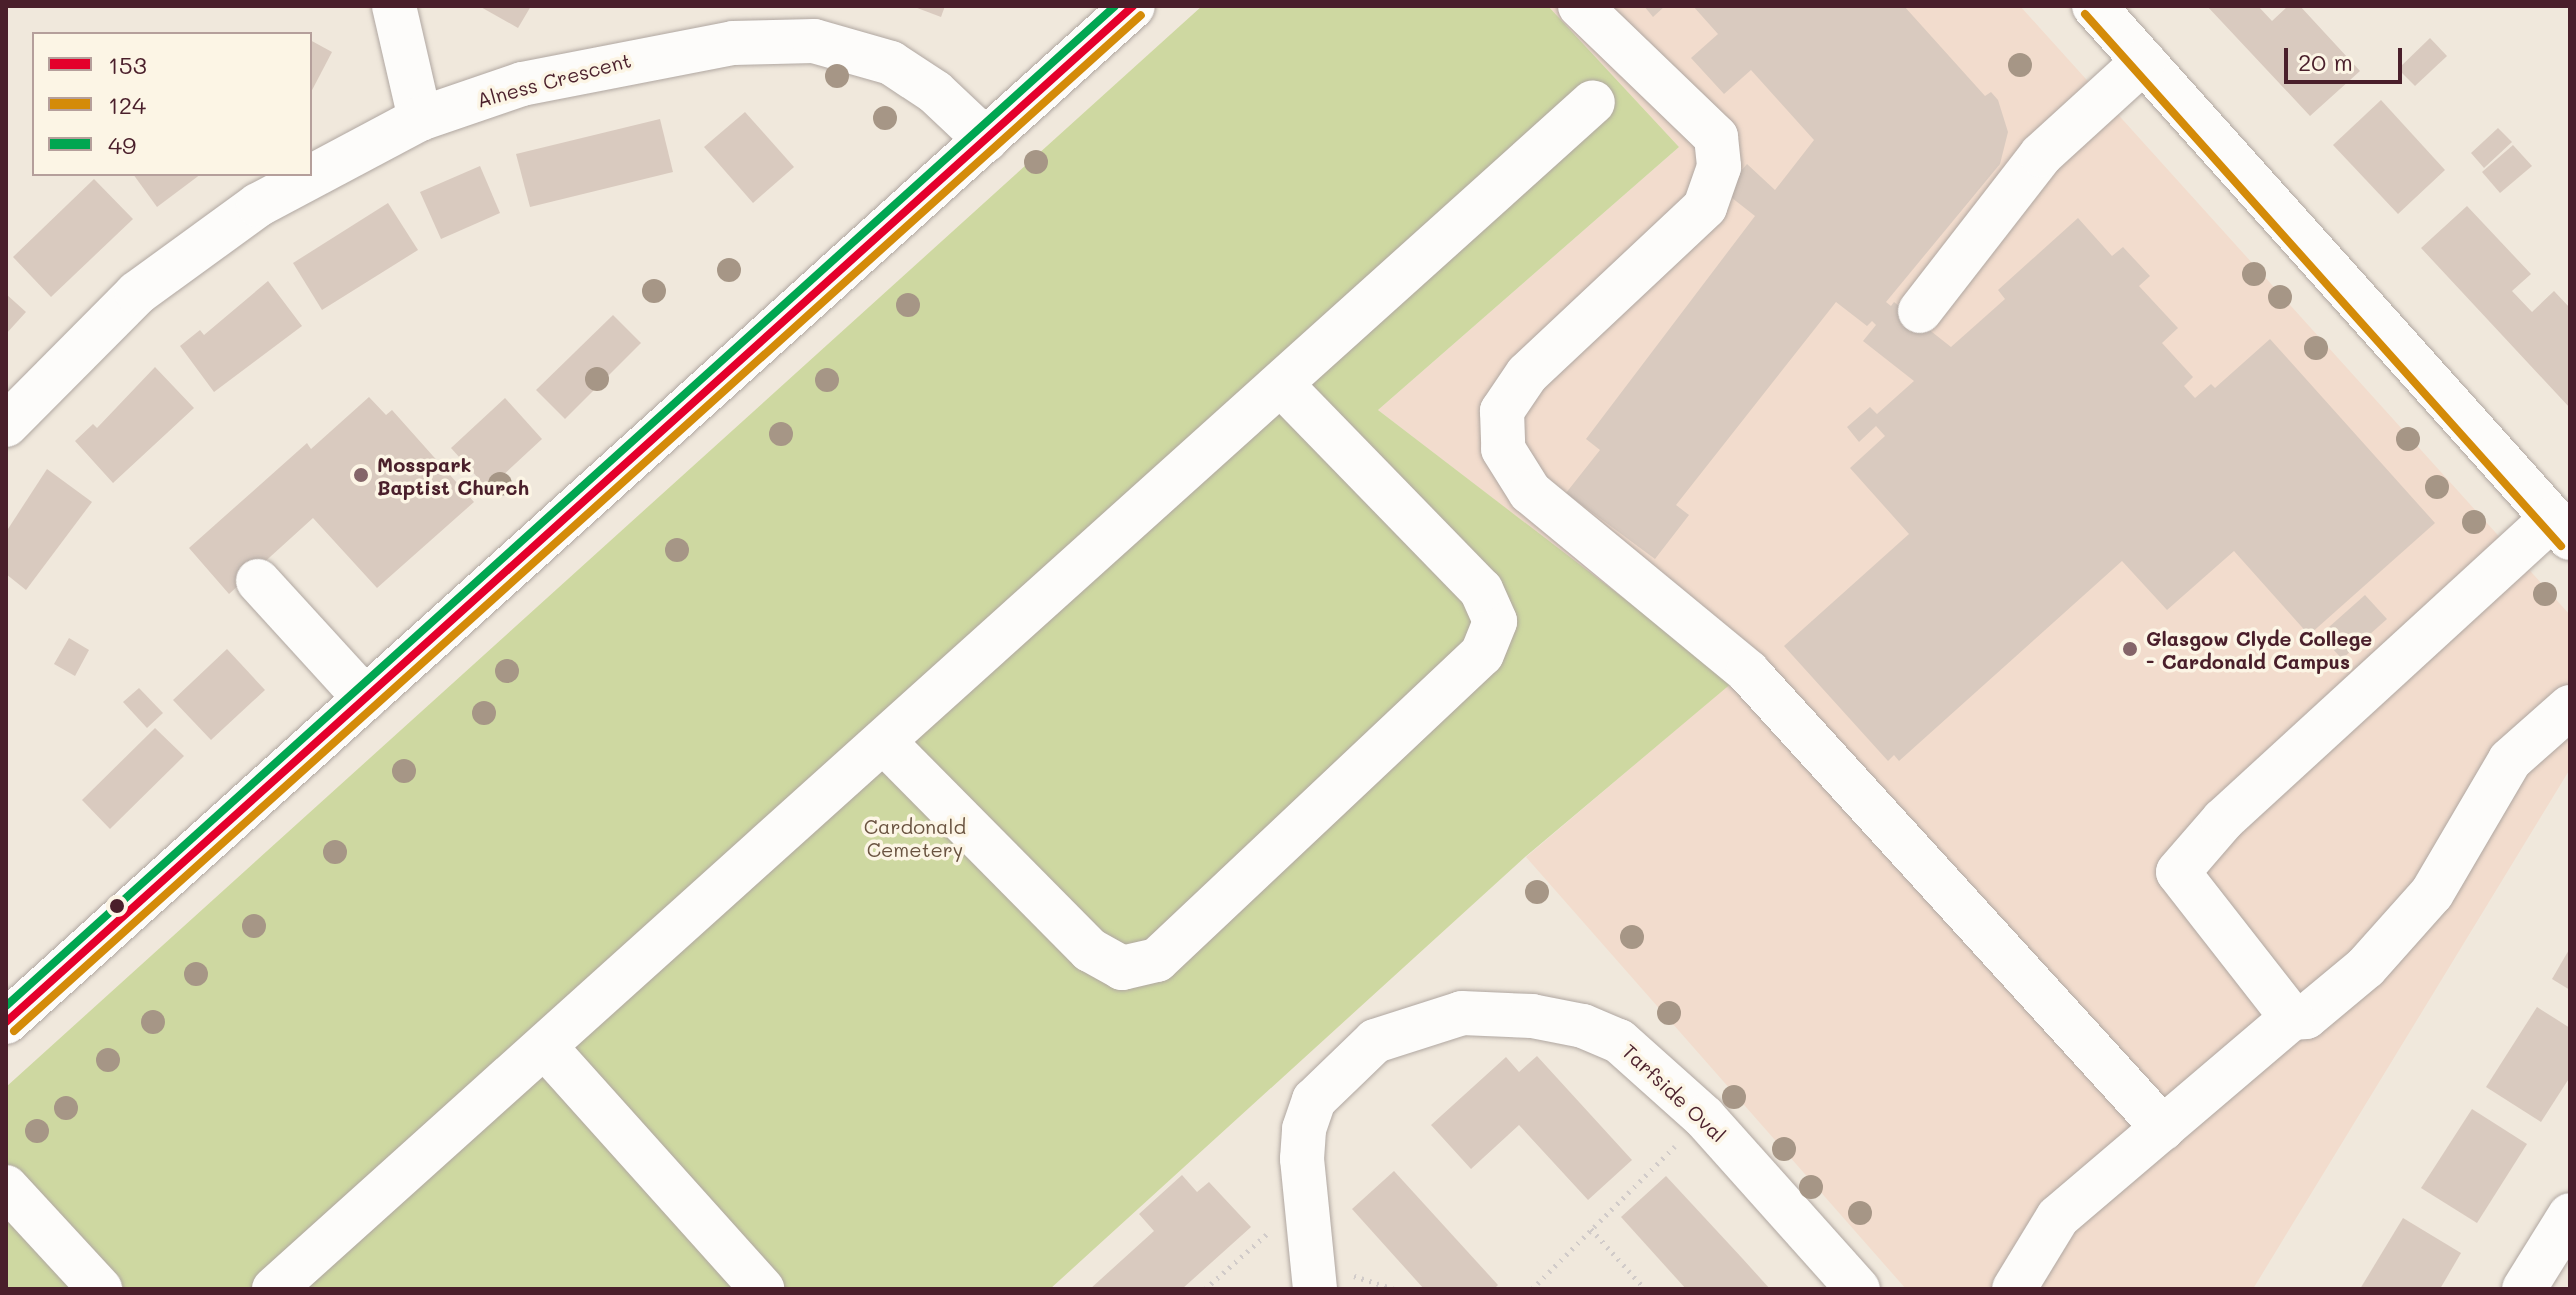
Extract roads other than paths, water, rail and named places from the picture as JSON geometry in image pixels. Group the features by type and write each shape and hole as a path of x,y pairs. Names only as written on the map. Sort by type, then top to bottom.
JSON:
{"street":[{"path":"394,6 420,119"},
{"path":"6,1022 1133,6"},
{"path":"1580,6 1716,137 1719,167 1705,207 1527,374 1502,411 1503,449 1530,492 1748,672 2163,1128"},
{"path":"2094,6 2561,528 2321,729 2223,820 2178,872 2292,1018"},
{"name":"Alness Crescent","path":"6,425 137,293 258,205 420,119 522,84 645,57 733,43 814,41 891,63 935,92 986,140"},
{"path":"1920,311 2041,155 2144,61"},
{"path":"274,1289 546,1048 1593,102"},
{"path":"884,742 1090,950 1122,968 1157,960 1482,654 1495,621 1481,590 1281,384"},
{"path":"258,581 365,698"},
{"path":"2014,1289 2058,1217 2292,1018 2306,1017 2366,967 2432,893 2510,760 2570,707"},
{"name":"Tarfside Oval","path":"1315,1289 1303,1144 1314,1100 1375,1041 1462,1013 1545,1019 1583,1026 1619,1041 1704,1117 1858,1289"},
{"path":"546,1048 762,1289"},
{"path":"6,1187 100,1289"},
{"path":"2524,1289 2570,1215"}],"place":[{"name":"Mosspark Baptist Church","path":"361,475"},
{"name":"Glasgow Clyde College - Cardonald Campus","path":"2130,649"}],"park label":[{"name":"Cardonald Cemetery","path":"915,838"}]}
